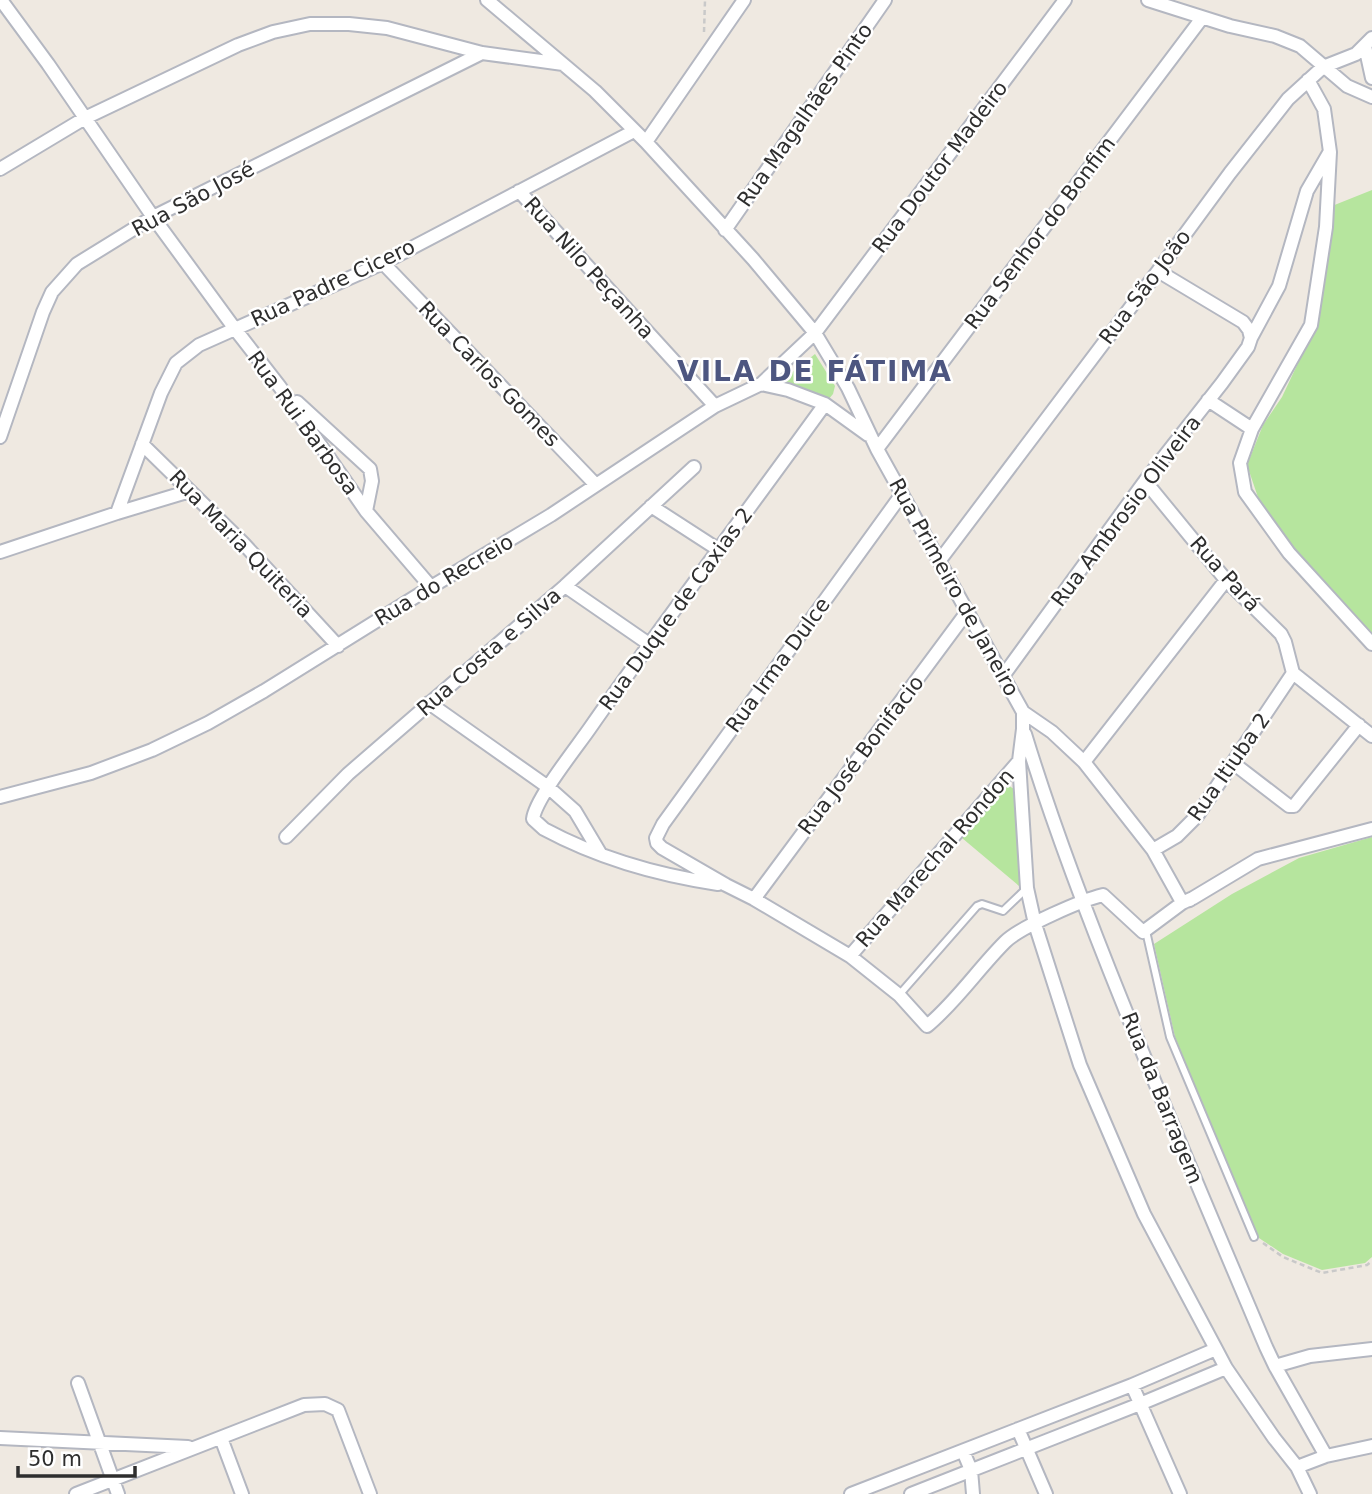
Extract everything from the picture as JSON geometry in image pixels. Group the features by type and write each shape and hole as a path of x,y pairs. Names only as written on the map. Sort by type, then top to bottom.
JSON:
{"street":[{"name":"Rua Rui Barbosa","path":"1,0 153,217 280,387 366,511 431,587"},
{"name":"Rua Primeiro de Janeiro","path":"487,0 565,64 646,142 753,259 815,333 848,388 874,443 1023,712 1019,761 1027,888 1035,924 1085,1077 1144,1214 1226,1368 1297,1467 1310,1494"},
{"path":"646,142 744,0"},
{"name":"Rua Magalhães Pinto","path":"725,230 885,0"},
{"name":"Rua Doutor Madeiro","path":"761,384 815,333 1065,0"},
{"path":"1148,0 1202,18 1275,36 1300,46 1348,86 1372,97"},
{"name":"Rua Senhor do Bonfim","path":"874,443 1202,18"},
{"path":"1,167 85,118 237,45 273,32 310,24 387,28 482,53 565,64"},
{"path":"1369,42 1372,78"},
{"name":"Rua São João","path":"940,560 1287,99 1323,67 1356,54 1369,42"},
{"name":"Rua São José","path":"0,437 43,312 52,292 76,264 153,217 482,53"},
{"path":"1308,80 1324,109 1330,152 1326,227 1311,325 1252,429 1240,463 1245,492 1289,554 1372,644"},
{"name":"Rua Padre Cicero","path":"117,513 161,393 176,363 199,345 383,263 634,131"},
{"name":"Rua Ambrosio Oliveira","path":"1003,676 1145,481 1250,343 1279,286 1307,191 1330,152"},
{"name":"Rua Nilo Peçanha","path":"519,191 715,407"},
{"name":"Rua Carlos Gomes","path":"383,263 596,485"},
{"path":"1158,271 1243,323 1249,330 1250,343"},
{"path":"761,384 788,390 825,404 874,443"},
{"name":"Rua do Recreio","path":"0,797 91,773 152,750 208,723 551,516 715,407 761,384"},
{"path":"280,387 370,468 372,481 366,511"},
{"path":"1209,400 1252,429"},
{"name":"Rua Duque de Caxias 2","path":"601,853 544,829 533,819 534,813 548,787 649,644 825,404"},
{"name":"Rua Maria Quiteria","path":"142,444 243,543 338,646"},
{"name":"Rua Costa e Silva","path":"286,837 348,774 565,586 694,467"},
{"name":"Rua Pará","path":"1145,481 1226,580 1281,634 1293,673"},
{"path":"0,552 190,491"},
{"name":"Rua Irma Dulce","path":"726,885 662,848 656,838 663,824 902,494"},
{"path":"651,506 719,550"},
{"path":"1083,762 1226,580"},
{"path":"565,586 649,644"},
{"name":"Rua José Bonifacio","path":"754,899 967,612"},
{"path":"1293,673 1372,736"},
{"name":"Rua Itiuba 2","path":"1153,850 1177,836 1197,816 1293,673"},
{"path":"429,703 548,787 575,811 601,853 636,867 681,879 726,885 754,899 850,956 898,995 927,1026 1012,936 1082,902 1103,895 1141,932 1182,903 1258,859 1372,829"},
{"path":"1023,712 1052,732 1083,762 1153,850 1182,902 1193,898"},
{"path":"1233,764 1294,807 1359,725"},
{"name":"Rua da Barragem","path":"1023,729 1082,902 1156,1088 1275,1366 1326,1456"},
{"name":"Rua Marechal Rondon","path":"850,956 1019,761"},
{"path":"855,1493 1132,1385 1216,1349"},
{"path":"1275,1366 1310,1356 1372,1349"},
{"path":"911,1494 1226,1368"},
{"path":"78,1383 118,1494"},
{"path":"1132,1385 1180,1494"},
{"path":"76,1494 304,1405 325,1404 338,1410 369,1494"},
{"path":"1018,1429 1046,1494"},
{"path":"0,1438 195,1447"},
{"path":"221,1438 242,1494"},
{"path":"1297,1467 1326,1456 1372,1446"},
{"path":"963,1451 971,1470 973,1494"}],"lane":[{"path":"898,995 977,906 982,904 1003,911 1027,888"},
{"name":"Rua da Barragem","path":"1146,930 1170,1037 1254,1237"}],"path":[{"path":"704,36 705,0"},
{"path":"1254,1237 1283,1257 1322,1273 1367,1265 1372,1261"}],"green space":[{"path":"1372,190 1372,638 1263,512 1247,465 1263,425 1282,397 1316,325 1332,206"},
{"path":"815,354 835,386 828,400 780,382"},
{"path":"1006,784 1014,789 1025,891 962,838 994,793"},
{"path":"1372,837 1372,1257 1365,1263 1322,1270 1283,1254 1256,1236 1175,1037 1154,944 1232,894 1299,858"}],"district":[{"name":"VILA DE FÁTIMA","path":"815,371"}]}
